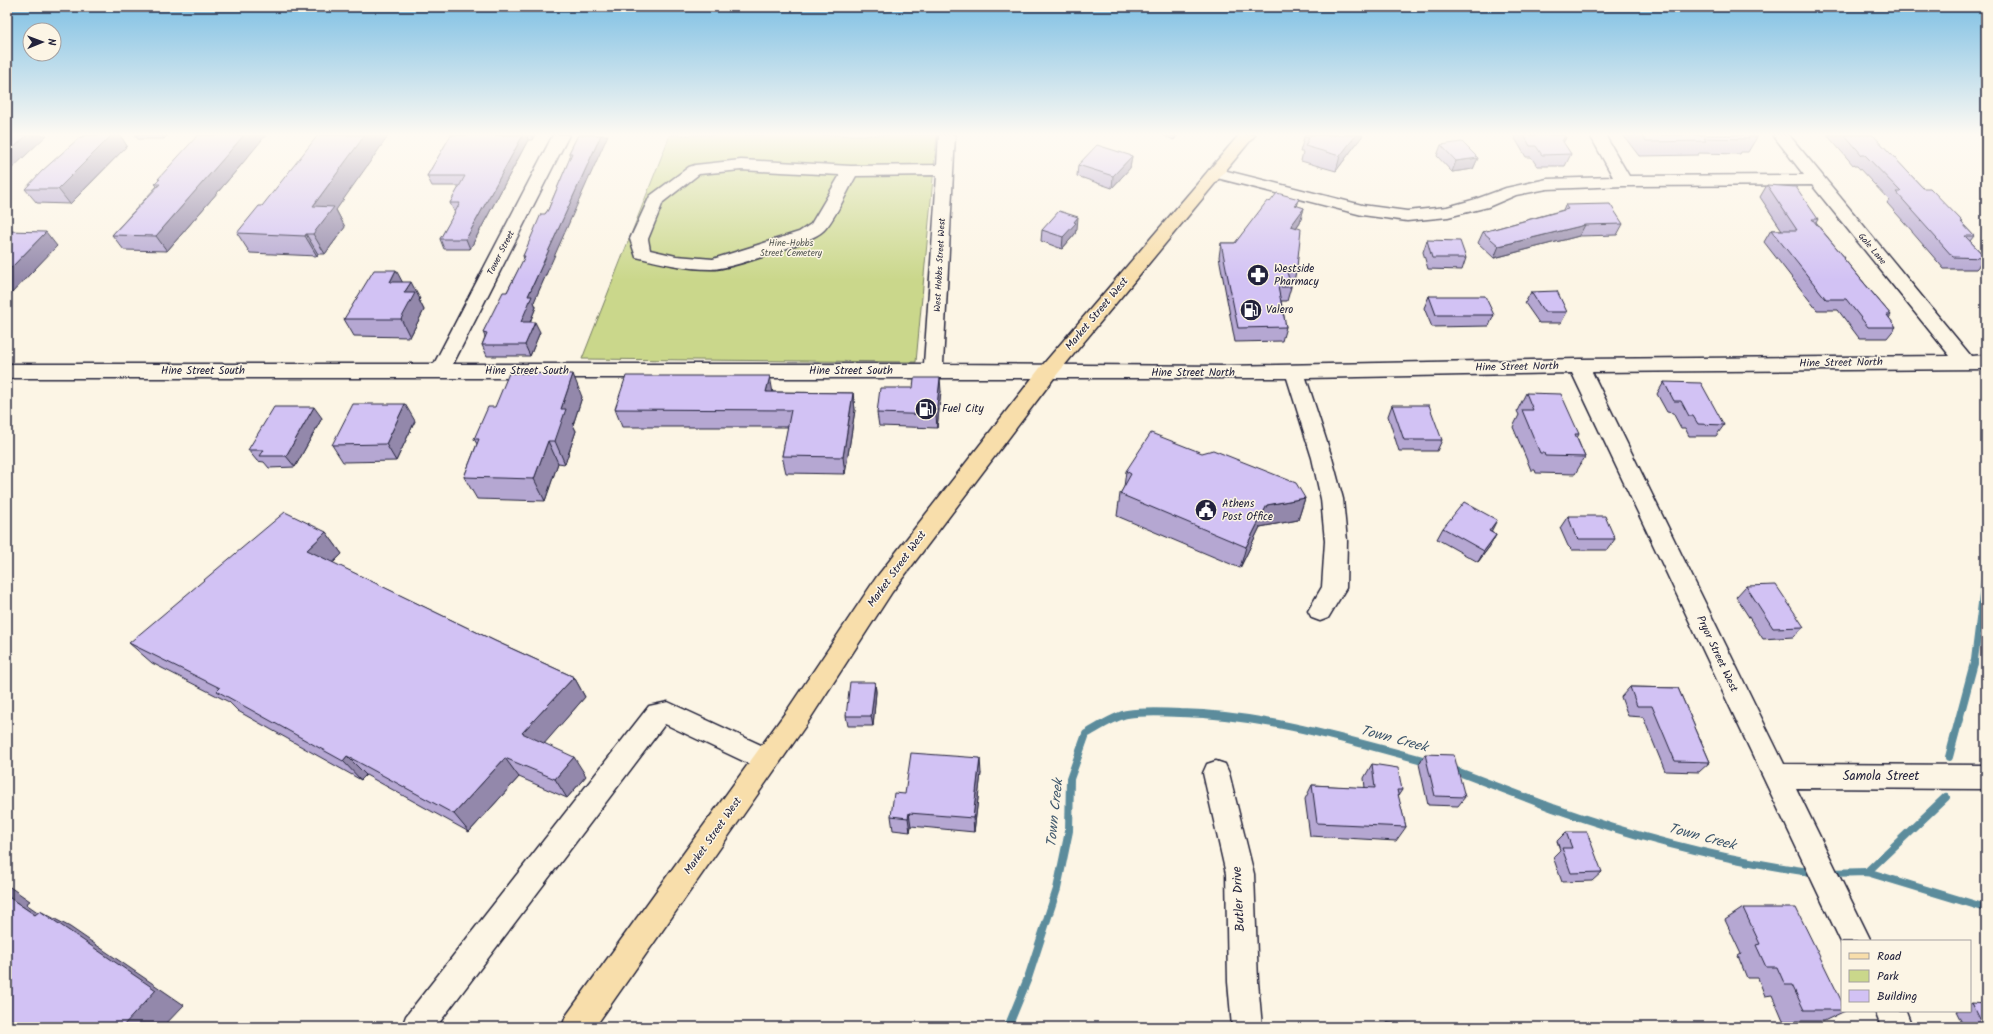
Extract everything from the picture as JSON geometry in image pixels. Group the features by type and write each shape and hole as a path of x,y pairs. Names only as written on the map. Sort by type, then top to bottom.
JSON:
{"main road":[{"name":"Market Street West","path":"577,1027 797,717 884,584 1048,373 1205,183"}],"street":[{"name":"Tower Street","path":"440,371 537,183"},
{"path":"678,183 656,200 639,239 642,253 676,261 713,264 764,250 805,236 818,227 844,183"},
{"name":"West Hobbs Street West","path":"933,371 944,183"},
{"path":"1255,183 1362,210 1407,216 1448,212 1482,202 1512,190 1547,184 1566,183"},
{"name":"Gale Lane","path":"1819,183 1966,362"},
{"name":"Hine Street North","path":"1048,373 1226,373 1579,366 1986,362"},
{"name":"Pryor Street West","path":"1579,366 1775,776 1803,830 1856,940"},
{"name":"Hine Street South","path":"7,371 933,371 1048,373"},
{"path":"1294,371 1322,458 1332,499 1336,541 1334,588 1320,611"},
{"path":"417,1027 658,714 668,713 767,760"},
{"name":"Butler Drive","path":"1216,773 1240,874 1242,982 1247,1027"},
{"name":"Samola Street","path":"1775,776 1986,777"},
{"path":"1890,1012 1897,1027"}],"green space":[{"name":"Hine-Hobbs Street Cemetery","path":"651,183 933,183 916,362 582,359"}],"building":[{"path":"30,183 64,183 58,189 25,189"},
{"path":"202,183 156,236 112,235 160,184 155,184"},
{"path":"280,183 330,183 313,206 334,207 313,234 306,234 305,236 237,233 259,206 262,206"},
{"path":"461,183 497,183 466,239 440,239 460,203 450,203"},
{"path":"559,183 579,183 528,296 532,296 521,322 535,322 525,345 482,345 487,333 483,332 503,292 507,292 525,256 523,256 541,214 545,214"},
{"path":"1892,183 1919,183 1923,188 1930,188 1963,222 1961,222 1974,236 1965,236 1986,258 1953,257 1896,192 1901,192"},
{"path":"1767,185 1796,187 1818,219 1812,219 1891,315 1887,315 1896,327 1868,327 1846,299 1826,299 1771,230 1797,230"},
{"path":"1277,193 1299,199 1295,205 1304,208 1291,226 1301,229 1297,267 1286,268 1291,287 1278,287 1286,327 1238,328 1221,243 1235,243 1267,201 1270,202"},
{"path":"1610,204 1623,224 1585,225 1499,246 1483,232 1568,209 1565,205"},
{"path":"1059,211 1078,217 1074,222 1076,223 1063,237 1042,230"},
{"path":"7,231 46,232 7,272"},
{"path":"1427,240 1460,241 1466,258 1432,258"},
{"path":"374,270 396,270 390,282 411,282 404,293 415,293 401,319 344,319"},
{"path":"1557,291 1567,312 1544,312 1531,292"},
{"path":"1429,296 1485,296 1494,315 1436,315"},
{"path":"509,373 573,374 561,409 566,409 555,441 548,441 534,479 464,477 479,439 474,439 488,407 495,407"},
{"path":"626,376 770,376 766,392 853,393 843,457 782,456 791,410 615,409"},
{"path":"914,378 940,378 936,415 877,413 880,388 913,388"},
{"path":"1664,382 1701,383 1724,425 1698,424 1693,416 1689,416 1681,401 1674,401"},
{"path":"1526,393 1561,394 1579,434 1575,434 1585,457 1545,456 1544,453 1540,453 1522,410 1533,410"},
{"path":"353,404 405,404 386,444 332,445"},
{"path":"1392,405 1429,405 1442,440 1404,440"},
{"path":"274,407 314,407 286,456 260,456 264,450 248,450"},
{"name":"Athens Post Office","path":"1151,433 1202,453 1213,450 1296,483 1305,498 1267,505 1246,547 1120,494 1131,474 1126,471"},
{"path":"1464,502 1497,520 1489,531 1496,535 1484,551 1443,528"},
{"path":"285,512 326,532 307,550 495,641 574,677 522,733 574,757 555,779 505,758 454,814 347,756 343,761 217,691 220,688 129,643"},
{"path":"1568,516 1605,516 1615,539 1579,539 1575,535"},
{"path":"1776,585 1804,627 1773,628 1746,586"},
{"path":"850,682 875,682 871,716 846,716"},
{"path":"1630,687 1678,688 1710,762 1675,761 1652,706 1637,706"},
{"path":"911,753 980,758 973,818 909,813 908,818 891,816 894,793 905,794"},
{"path":"1425,754 1454,755 1465,797 1435,796"},
{"path":"1372,764 1398,768 1402,790 1397,790 1406,827 1317,823 1312,785 1375,788"},
{"path":"1566,832 1587,832 1602,872 1571,873 1562,848 1572,848"},
{"path":"7,896 35,915 40,911 156,990 122,1027 7,1027"},
{"path":"1743,908 1796,908 1841,1000 1841,1010 1804,1010 1792,985 1785,985 1777,967 1766,967 1756,945 1760,944"},
{"path":"1972,1003 1986,1004 1986,1027 1984,1027"},
{"path":"1387,1023 1436,1025 1436,1027 1387,1027"}],"waterway":[{"path":"1974,664 1986,567"},
{"path":"1949,757 1974,663"},
{"name":"Town Creek","path":"1008,1027 1028,978 1057,889 1069,831 1070,779 1086,734 1122,715 1140,712 1213,715 1245,718 1307,730 1430,762"},
{"name":"Town Creek","path":"1451,769 1553,808 1650,839 1750,862 1817,873"},
{"path":"1867,872 1946,797"},
{"name":"Town Creek","path":"1829,873 1867,872"},
{"name":"Town Creek","path":"1867,872 1986,908"}],"place":[{"name":"Westside Pharmacy","path":"1258,275"},
{"name":"Valero","path":"1251,310"},
{"name":"Fuel City","path":"926,409"},
{"name":"Athens Post Office","path":"1206,510"}]}
